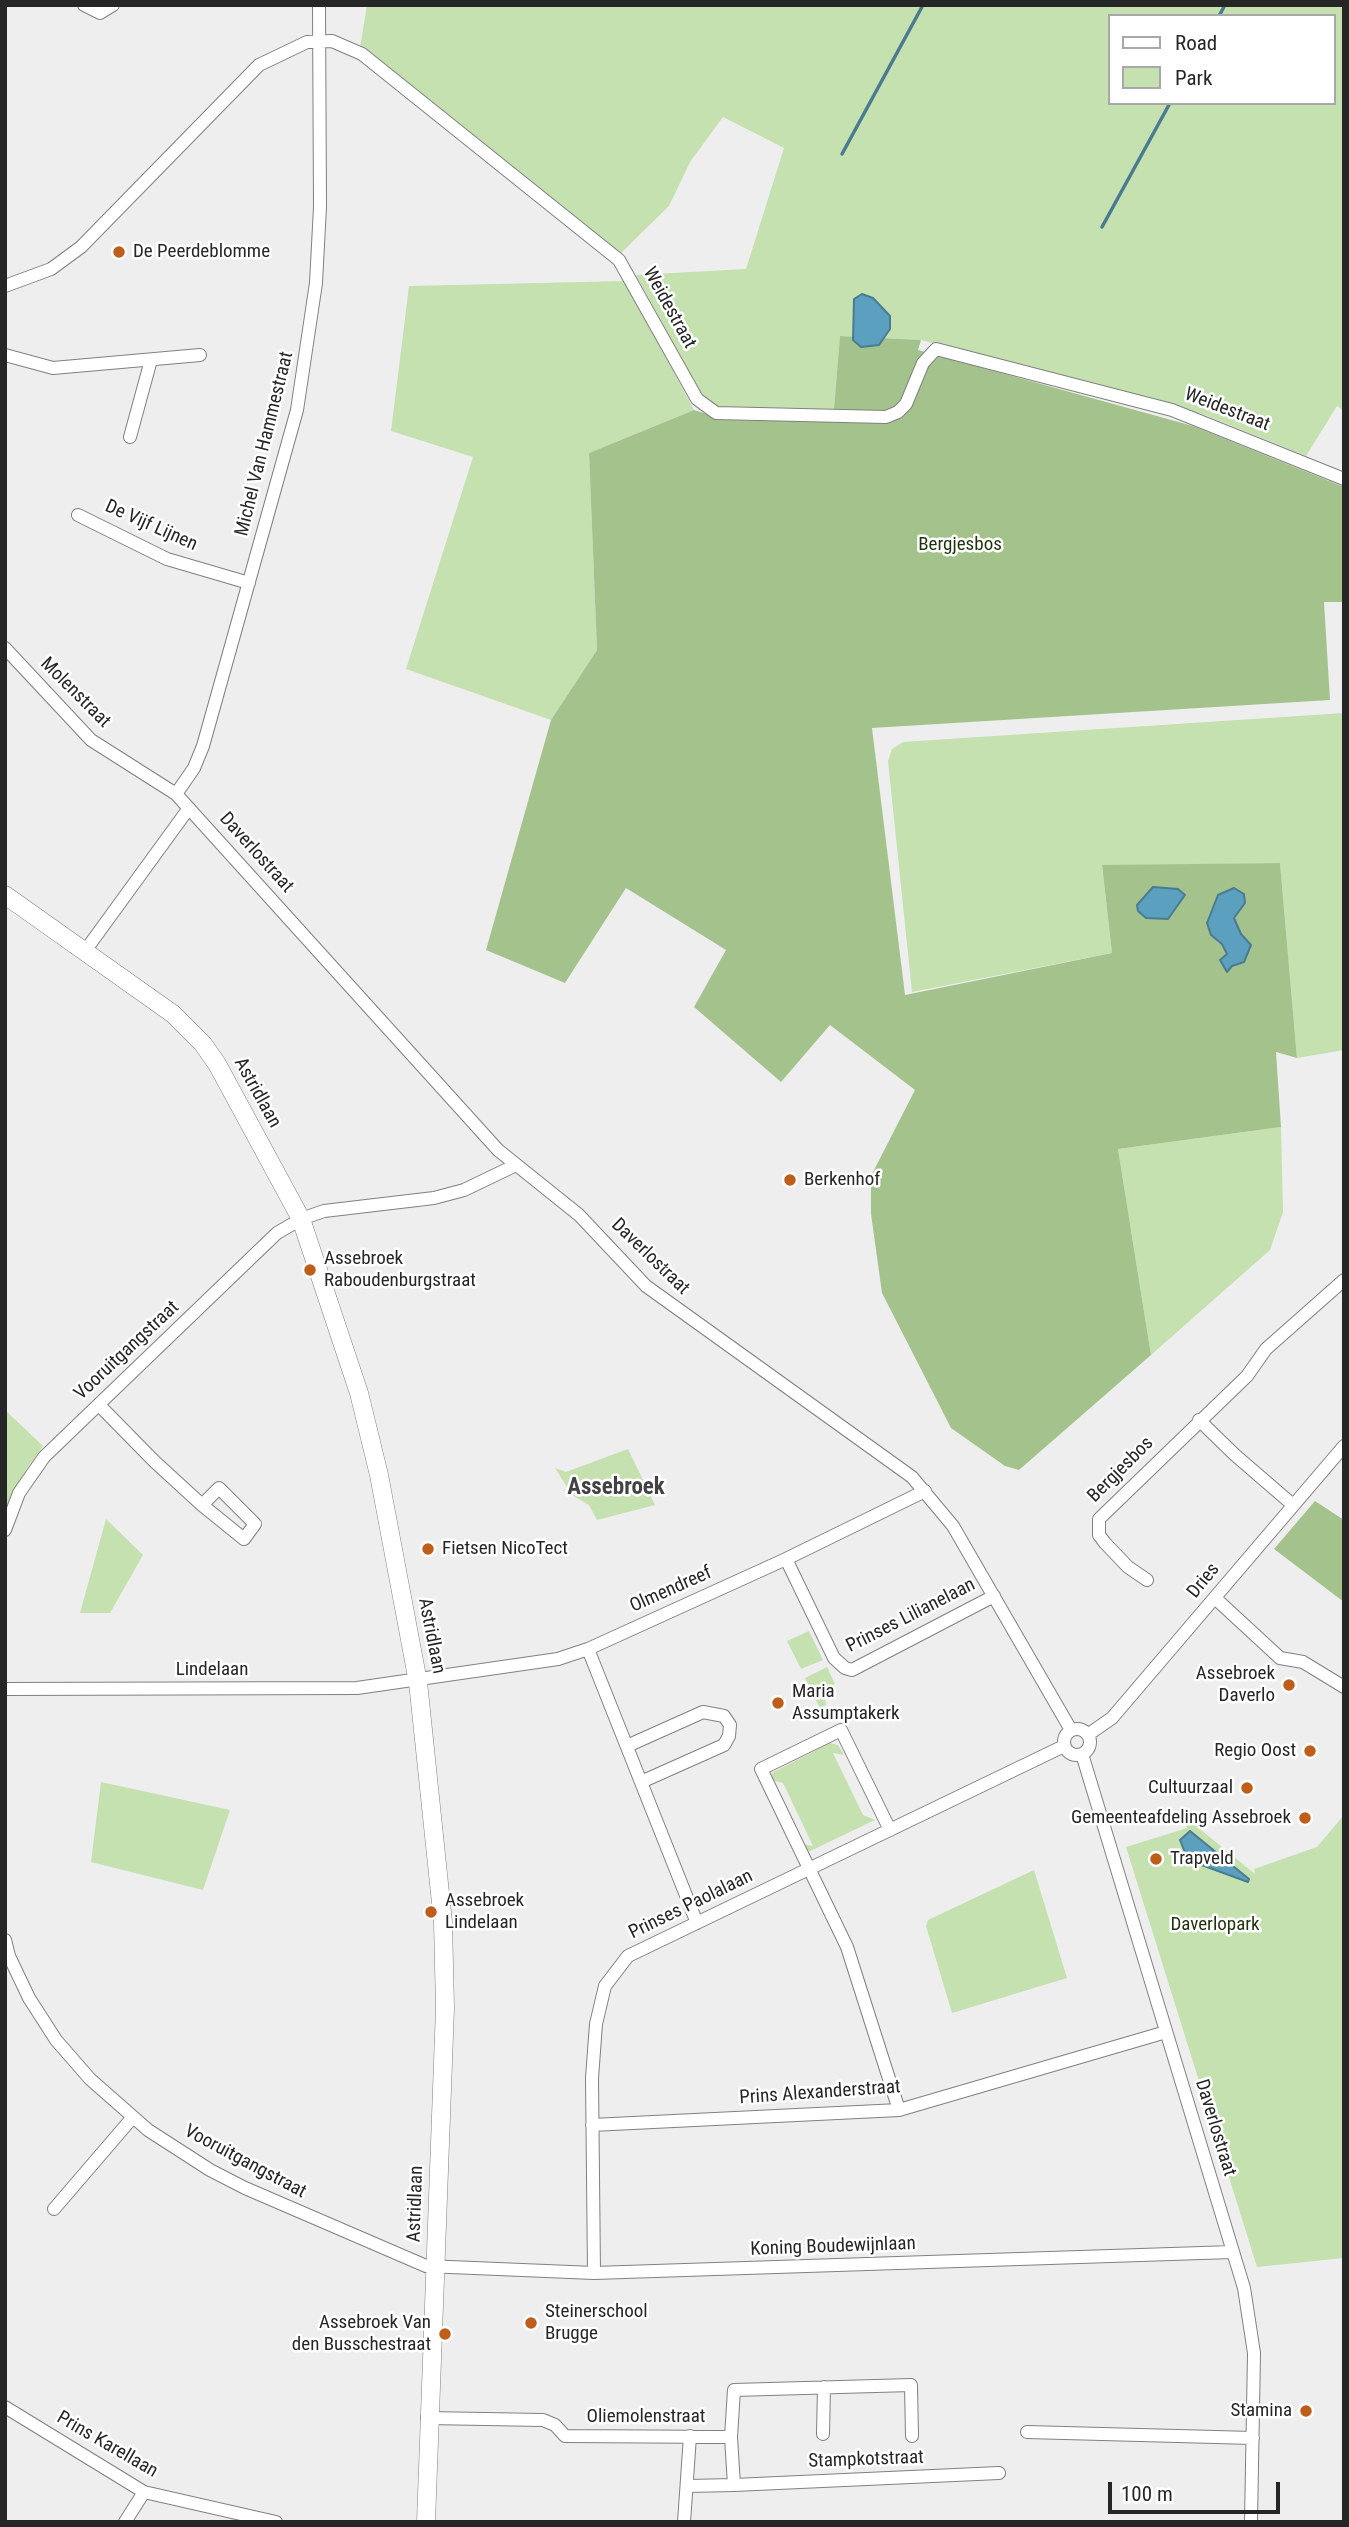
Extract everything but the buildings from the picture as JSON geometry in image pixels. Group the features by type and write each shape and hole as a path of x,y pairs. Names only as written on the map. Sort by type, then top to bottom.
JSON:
{"main road":[{"name":"Astridlaan","path":"5,895 173,1014 203,1044 224,1075 301,1219 359,1393 379,1475 418,1682 443,1922 445,2008 427,2418 426,2522"}],"street":[{"path":"84,5 100,13 113,5"},
{"name":"Michel Van Hammestraat","path":"176,794 194,768 203,746 297,410 316,283 320,207 319,5"},
{"path":"5,286 51,269 81,247 259,65 290,49 319,40"},
{"name":"Weidestraat","path":"319,40 340,43 362,54 619,260 697,399 716,413 886,417 898,412 906,404 923,363 936,349 1172,410 1344,478"},
{"path":"5,355 52,368 200,355"},
{"path":"130,437 150,360"},
{"name":"De Vijf Lijnen","path":"78,515 167,559 249,583"},
{"name":"Molenstraat","path":"5,648 91,740 176,794 189,808"},
{"path":"85,951 189,808"},
{"name":"Daverlostraat","path":"189,808 516,1166 579,1215 646,1286 670,1306 894,1461 925,1490 953,1526 1071,1730"},
{"name":"Vooruitgangstraat","path":"5,1530 12,1509 31,1474 54,1447 267,1241 301,1219 324,1212 434,1198 464,1190 516,1166"},
{"name":"Bergjesbos","path":"1147,1580 1105,1543 1099,1535 1098,1520 1247,1376 1266,1349 1344,1280"},
{"path":"99,1405 202,1505"},
{"path":"1199,1420 1293,1505"},
{"name":"Dries","path":"1088,1734 1112,1718 1344,1446"},
{"name":"Olmendreef","path":"418,1682 558,1659 588,1649 786,1559 925,1490"},
{"name":"Prinses Lilianelaan","path":"786,1559 834,1658 845,1668 852,1670 994,1596"},
{"path":"1215,1598 1280,1658 1303,1662 1344,1687"},
{"path":"588,1649 697,1923"},
{"name":"Lindelaan","path":"5,1689 357,1688 418,1682"},
{"path":"627,1746 703,1712 724,1716 730,1725 729,1736 723,1745 641,1782"},
{"path":"1081,1729 1088,1734 1091,1744 1082,1754 1074,1755 1065,1746 1065,1737 1071,1730 1081,1729"},
{"path":"890,1830 841,1730 761,1769 847,1947 899,2110"},
{"name":"Prinses Paolalaan","path":"594,2273 592,2078 596,2024 606,1986 628,1956 1065,1746"},
{"name":"Daverlostraat","path":"1082,1754 1251,2323 1254,2353 1251,2522"},
{"name":"Vooruitgangstraat","path":"5,1940 7,1956 31,2002 56,2040 90,2079 133,2117 188,2156 246,2188 336,2230 435,2268"},
{"name":"Prins Alexanderstraat","path":"592,2125 899,2110 1166,2032"},
{"path":"54,2209 133,2117"},
{"name":"Koning Boudewijnlaan","path":"435,2268 594,2273 1232,2252"},
{"name":"Oliemolenstraat","path":"427,2418 543,2420 555,2426 565,2436 732,2437 734,2390 911,2385 912,2436"},
{"path":"823,2434 824,2387"},
{"name":"Prins Karellaan","path":"5,2407 144,2492 276,2522"},
{"path":"1027,2432 1253,2438"},
{"path":"684,2522 690,2436"},
{"path":"732,2437 734,2485"},
{"name":"Stampkotstraat","path":"687,2486 999,2473"},
{"path":"125,2522 144,2492"}],"green space":[{"path":"367,5 1344,5 1344,411 1337,406 1306,456 1205,415 921,340 840,336 834,412 721,409 701,393 636,275 746,269 784,148 723,117 690,162 669,206 620,254 360,48"},
{"path":"625,281 694,410 589,453 597,650 551,720 406,669 473,457 391,431 409,286"},
{"name":"Bergjesbos","path":"840,336 921,340 918,350 1193,426 1344,487 1344,602 1324,602 1330,700 872,728 905,995 1112,953 1102,865 1280,863 1297,1058 1276,1052 1281,1127 1118,1149 1151,1355 1019,1470 1005,1466 951,1428 882,1293 871,1214 871,1176 915,1090 830,1025 781,1082 694,1007 726,950 626,888 565,983 486,950 551,720 597,650 589,453 694,410 726,420 833,421"},
{"path":"1344,713 1344,1050 1297,1058 1280,863 1102,866 1112,953 912,992 888,761 892,749 903,742"},
{"path":"1281,1127 1283,1212 1270,1250 1151,1355 1118,1149"},
{"path":"5,1410 43,1446 25,1471 5,1511"},
{"path":"628,1449 655,1505 597,1520 589,1505 572,1495 555,1468 566,1472"},
{"path":"1315,1501 1344,1520 1344,1602 1274,1549"},
{"path":"106,1519 143,1555 110,1613 80,1613"},
{"path":"809,1631 823,1660 801,1669 787,1641"},
{"path":"827,1667 835,1684 824,1690 826,1705 820,1708 805,1678"},
{"path":"830,1743 838,1745 844,1755 833,1753 863,1815 875,1820 808,1852 803,1844 813,1846 783,1783 772,1780 772,1773"},
{"path":"101,1782 230,1810 203,1890 91,1862"},
{"name":"Daverlopark","path":"1344,1815 1344,2258 1257,2267 1126,1847 1187,1828 1185,1821 1195,1825 1255,1874 1254,1869 1317,1847"},
{"path":"1034,1870 1067,1978 952,2013 926,1926 928,1920"}],"water":[{"path":"862,294 873,298 890,316 890,329 879,345 861,347 853,340 854,299"},
{"path":"1153,887 1178,889 1185,895 1168,919 1146,918 1138,911 1137,905"},
{"path":"1234,888 1244,894 1245,903 1234,918 1241,934 1251,945 1244,962 1232,966 1227,972 1220,960 1227,954 1222,944 1211,935 1207,923 1218,895"},
{"path":"1190,1831 1249,1879 1248,1882 1188,1860 1180,1840"}],"waterway":[{"path":"842,154 923,5"},
{"path":"1220,14 1225,5"},
{"path":"1102,227 1169,105"}],"place":[{"name":"De Peerdeblomme","path":"119,252"},
{"name":"Berkenhof","path":"790,1180"},
{"name":"Assebroek Raboudenburgstraat","path":"310,1270"},
{"name":"Fietsen NicoTect","path":"428,1549"},
{"name":"Assebroek Daverlo","path":"1289,1685"},
{"name":"Maria Assumptakerk","path":"778,1703"},
{"name":"Regio Oost","path":"1310,1751"},
{"name":"Cultuurzaal","path":"1247,1788"},
{"name":"Gemeenteafdeling Assebroek","path":"1305,1818"},
{"name":"Trapveld","path":"1156,1859"},
{"name":"Assebroek Lindelaan","path":"431,1912"},
{"name":"Steinerschool Brugge","path":"531,2323"},
{"name":"Assebroek Van den Busschestraat","path":"445,2334"},
{"name":"Stamina","path":"1306,2411"}],"district":[{"name":"Assebroek","path":"616,1488"}]}
